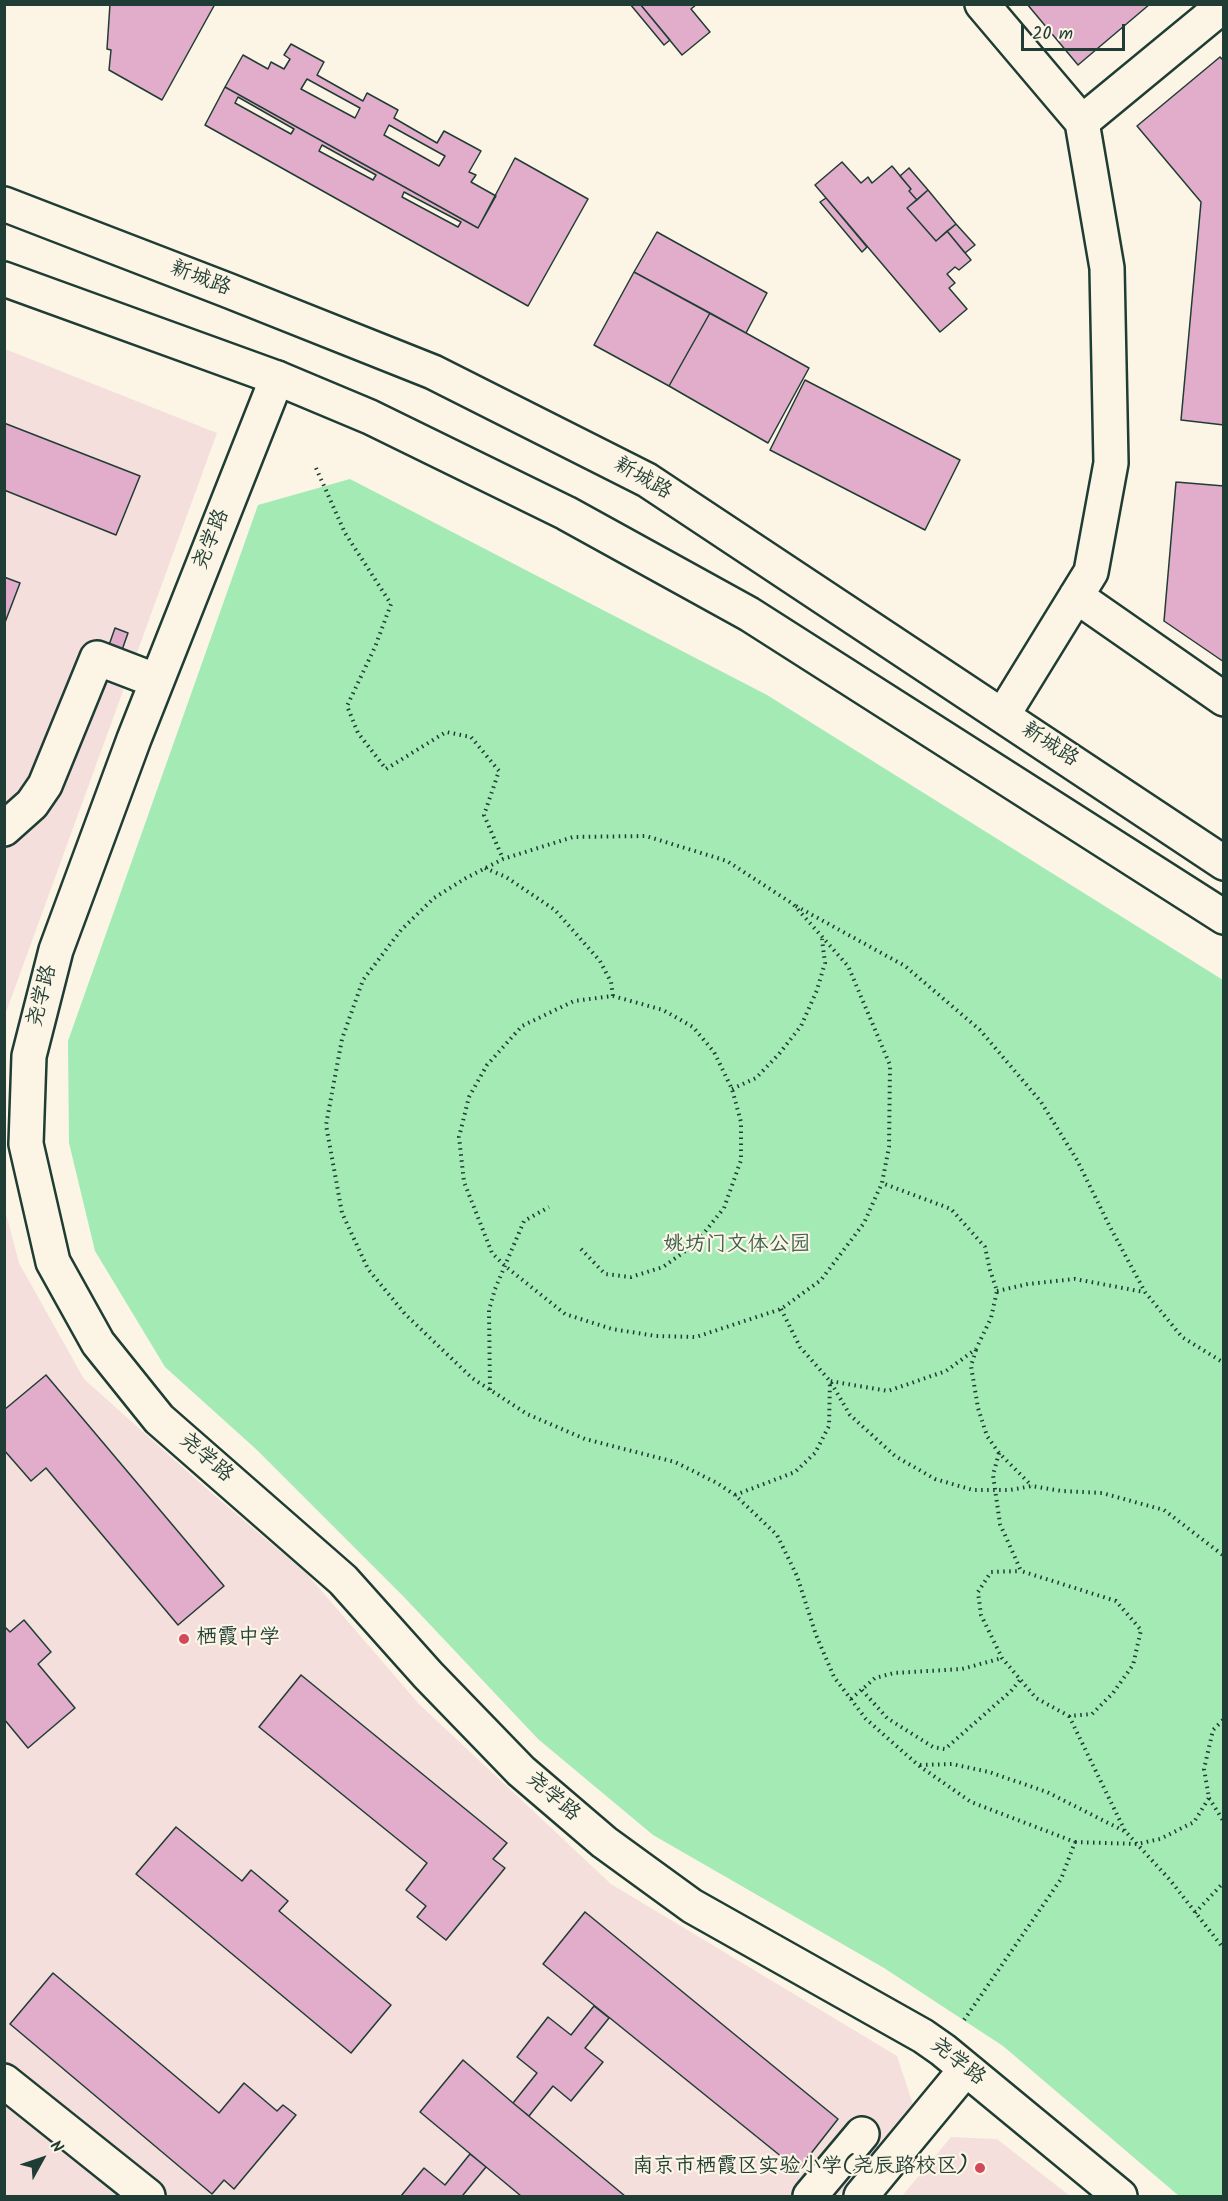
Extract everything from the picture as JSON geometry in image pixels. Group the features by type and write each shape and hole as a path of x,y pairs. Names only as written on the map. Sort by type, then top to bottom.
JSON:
{"street":[{"path":"982,4 1082,122 1107,268 1111,463 1091,572 1003,715"},
{"path":"1082,122 1224,5"},
{"name":"新城路","path":"4,204 433,372 647,480 1224,862"},
{"path":"4,279 277,378 370,417 566,513 749,614 1224,917"},
{"name":"尧学路","path":"277,378 158,681 56,950 29,1056 26,1144 53,1262 98,1343 159,1419 343,1580 429,1675 521,1771 604,1842 692,1906 913,2031 954,2060 1120,2196"},
{"path":"1076,596 1224,699"},
{"path":"4,829 32,804 45,785 97,658 158,681"},
{"path":"861,2196 954,2060"},
{"path":"4,2081 148,2196"},
{"path":"810,2196 861,2134"}],"path":[{"path":"316,468 345,533 391,604 375,647 347,706 358,733 386,769 446,732 471,737 499,771 484,815 503,859"},
{"path":"1209,1798 1194,1822 1160,1839 1137,1844 1075,1842 971,1802 918,1765 866,1719 834,1677 816,1635 797,1576 777,1535 735,1495 717,1483 675,1462 585,1439 527,1414 472,1378 436,1345 405,1314 368,1269 342,1213 326,1125 342,1039 363,980 401,930 434,898 503,859 573,837 646,836 727,861 793,904 905,966 980,1030 1041,1102 1077,1160 1145,1292 1182,1337 1224,1363"},
{"path":"484,868 506,877 555,910 600,961 611,982 613,996"},
{"path":"580,1249 605,1274 631,1277 663,1267 695,1244 723,1208 741,1160 741,1122 732,1089 714,1052 693,1027 663,1010 613,996 574,1001 522,1026 487,1065 469,1097 459,1137 464,1182 492,1252 505,1266 565,1314 612,1329 656,1336 696,1337 781,1309 822,1280 864,1222 882,1183 890,1147 890,1065 848,966 793,904"},
{"path":"732,1089 756,1078 801,1026 817,990 825,963 822,938"},
{"path":"882,1183 951,1209 985,1247 997,1291 991,1318 976,1349 971,1366 978,1408 987,1436 999,1453 1032,1486"},
{"path":"490,1391 489,1310 524,1221 549,1208"},
{"path":"997,1291 1028,1284 1076,1280 1145,1292"},
{"path":"781,1309 800,1347 830,1381 850,1415 895,1456 935,1479 974,1490 1010,1490 1032,1486 1062,1491 1102,1492 1164,1510 1224,1556"},
{"path":"830,1381 888,1390 946,1371 976,1349"},
{"path":"735,1495 795,1472 815,1453 829,1426 830,1381"},
{"path":"999,1453 993,1475 1000,1524 1021,1571"},
{"path":"1021,1571 1116,1601 1141,1630 1133,1665 1113,1693 1092,1714 1069,1716 1036,1698 1002,1658 981,1615 978,1592 991,1572 1021,1571"},
{"path":"851,1699 875,1678 894,1673 962,1669 1002,1658"},
{"path":"862,1690 887,1718 933,1747 945,1749 1011,1691 1020,1680"},
{"path":"1069,1716 1126,1832 1170,1880 1223,1948"},
{"path":"1224,1719 1213,1730 1204,1769 1209,1798 1224,1822"},
{"path":"918,1765 951,1764 989,1772 1047,1792 1126,1832"},
{"path":"954,2060 1061,1879 1075,1842"},
{"path":"1195,1913 1224,1882"}],"shaded area":[{"path":"5,349 217,433 5,1015"},
{"name":"栖霞中学","path":"4,1206 19,1263 84,1379 207,1489 307,1574 419,1704 611,1884 897,2056 914,2107 838,2196 5,2196"},
{"name":"南京市栖霞区实验小学(尧辰路校区)","path":"951,2137 997,2139 1070,2196 902,2196"}],"green space":[{"name":"姚坊门文体公园","path":"350,479 767,695 1223,980 1223,2196 1179,2196 1003,2046 884,1968 653,1835 538,1739 404,1597 257,1450 165,1367 95,1251 69,1143 68,1041 258,505"}],"building":[{"path":"110,4 215,4 162,100 109,70 111,50 107,49"},
{"path":"630,4 640,4 670,40 664,45"},
{"path":"640,4 697,4 691,9 710,32 682,55"},
{"path":"1027,4 1150,4 1078,65"},
{"path":"291,44 324,62 317,75 363,101 367,93 398,110 394,118 437,143 444,131 481,151 469,172 476,175 471,182 496,196 478,228 225,87 243,55 268,69 271,62 284,69 290,59 284,55","holes":["307,79 360,108 355,118 301,89","389,125 445,156 439,166 384,135"]},
{"path":"1220,57 1224,61 1224,425 1181,420 1201,202 1137,126"},
{"path":"225,87 478,228 515,158 588,199 528,306 205,125","holes":["238,97 294,129 291,134 235,103","322,145 376,175 373,180 319,151","404,192 461,222 458,227 402,197"]},
{"path":"842,162 861,183 868,177 872,183 892,166 917,200 907,208 936,241 947,231 971,260 959,270 955,267 947,274 955,283 949,288 967,309 940,332 815,185"},
{"path":"909,168 928,190 917,200 900,176"},
{"path":"928,190 956,224 936,241 907,208"},
{"path":"826,198 867,247 862,252 820,202"},
{"path":"956,224 975,245 965,253 947,231"},
{"path":"657,232 767,293 746,333 634,272"},
{"path":"634,272 710,313 669,386 594,345"},
{"path":"710,313 809,368 768,443 669,386"},
{"path":"805,380 960,460 925,530 770,450"},
{"path":"4,423 140,476 116,535 4,490"},
{"path":"1176,482 1224,486 1224,662 1164,621"},
{"path":"4,577 20,583 4,625"},
{"path":"115,628 128,633 122,650 109,645"},
{"path":"46,1375 224,1586 178,1625 46,1468 31,1481 4,1450 4,1410"},
{"path":"24,1620 51,1652 38,1664 75,1708 28,1748 4,1719 4,1626 10,1632"},
{"path":"301,1675 507,1843 493,1859 505,1868 446,1940 417,1917 426,1906 406,1890 427,1863 259,1727"},
{"path":"176,1827 242,1881 251,1870 288,1901 279,1911 391,2005 351,2053 136,1874"},
{"path":"585,1912 838,2119 798,2170 543,1964"},
{"path":"53,1973 219,2113 244,2083 277,2111 283,2105 296,2115 234,2189 224,2180 212,2194 10,2024"},
{"path":"594,2006 609,2018 585,2048 603,2062 571,2101 553,2086 529,2116 513,2103 537,2073 517,2057 548,2017 571,2035"},
{"path":"463,2060 625,2196 521,2196 420,2112"},
{"path":"470,2154 486,2167 464,2196 401,2196 424,2168 445,2185"}],"place":[{"name":"栖霞中学","path":"184,1639"},
{"name":"南京市栖霞区实验小学(尧辰路校区)","path":"980,2168"}]}
